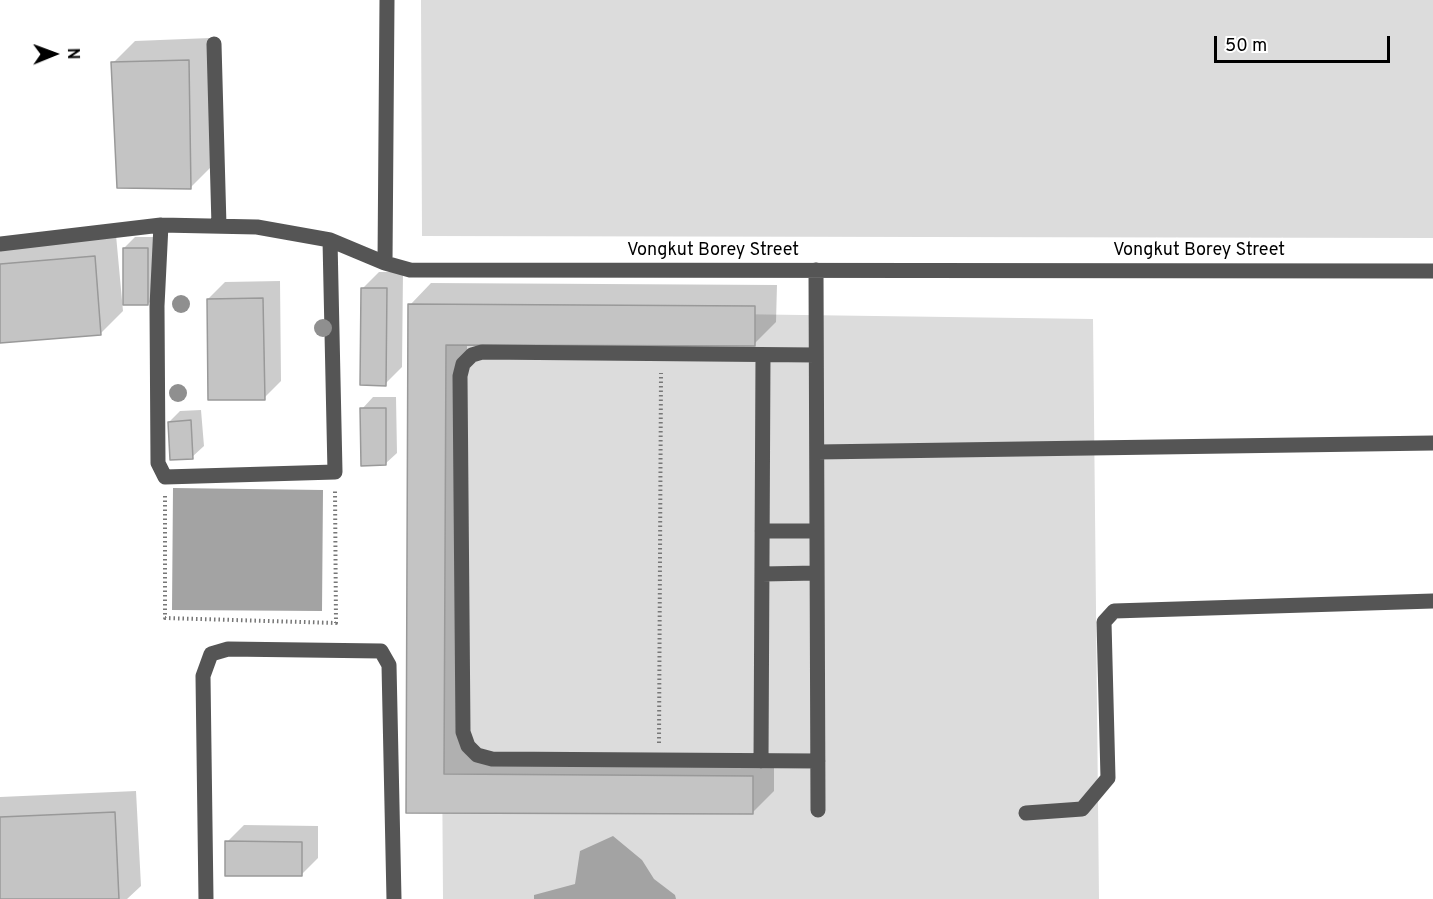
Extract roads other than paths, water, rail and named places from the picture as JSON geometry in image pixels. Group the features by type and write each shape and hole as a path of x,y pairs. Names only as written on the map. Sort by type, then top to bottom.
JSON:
{"street":[{"path":"385,263 387,0"},
{"path":"214,44 219,226"},
{"path":"161,225 157,306 158,463 165,477 335,472 330,240"},
{"name":"Vongkut Borey Street","path":"0,244 161,225 219,226 257,227 330,240 385,263 410,270 1433,271"},
{"path":"816,270 818,810"},
{"path":"816,355 483,352 472,355 463,364 460,376 464,732 468,746 477,755 492,759 818,761"},
{"path":"761,761 763,355"},
{"path":"817,452 1433,443"},
{"path":"762,531 817,531"},
{"path":"762,574 817,573"},
{"path":"1026,813 1082,809 1108,778 1104,622 1114,611 1433,601"},
{"path":"206,899 203,676 211,654 228,649 381,651 389,666 394,899"}]}
